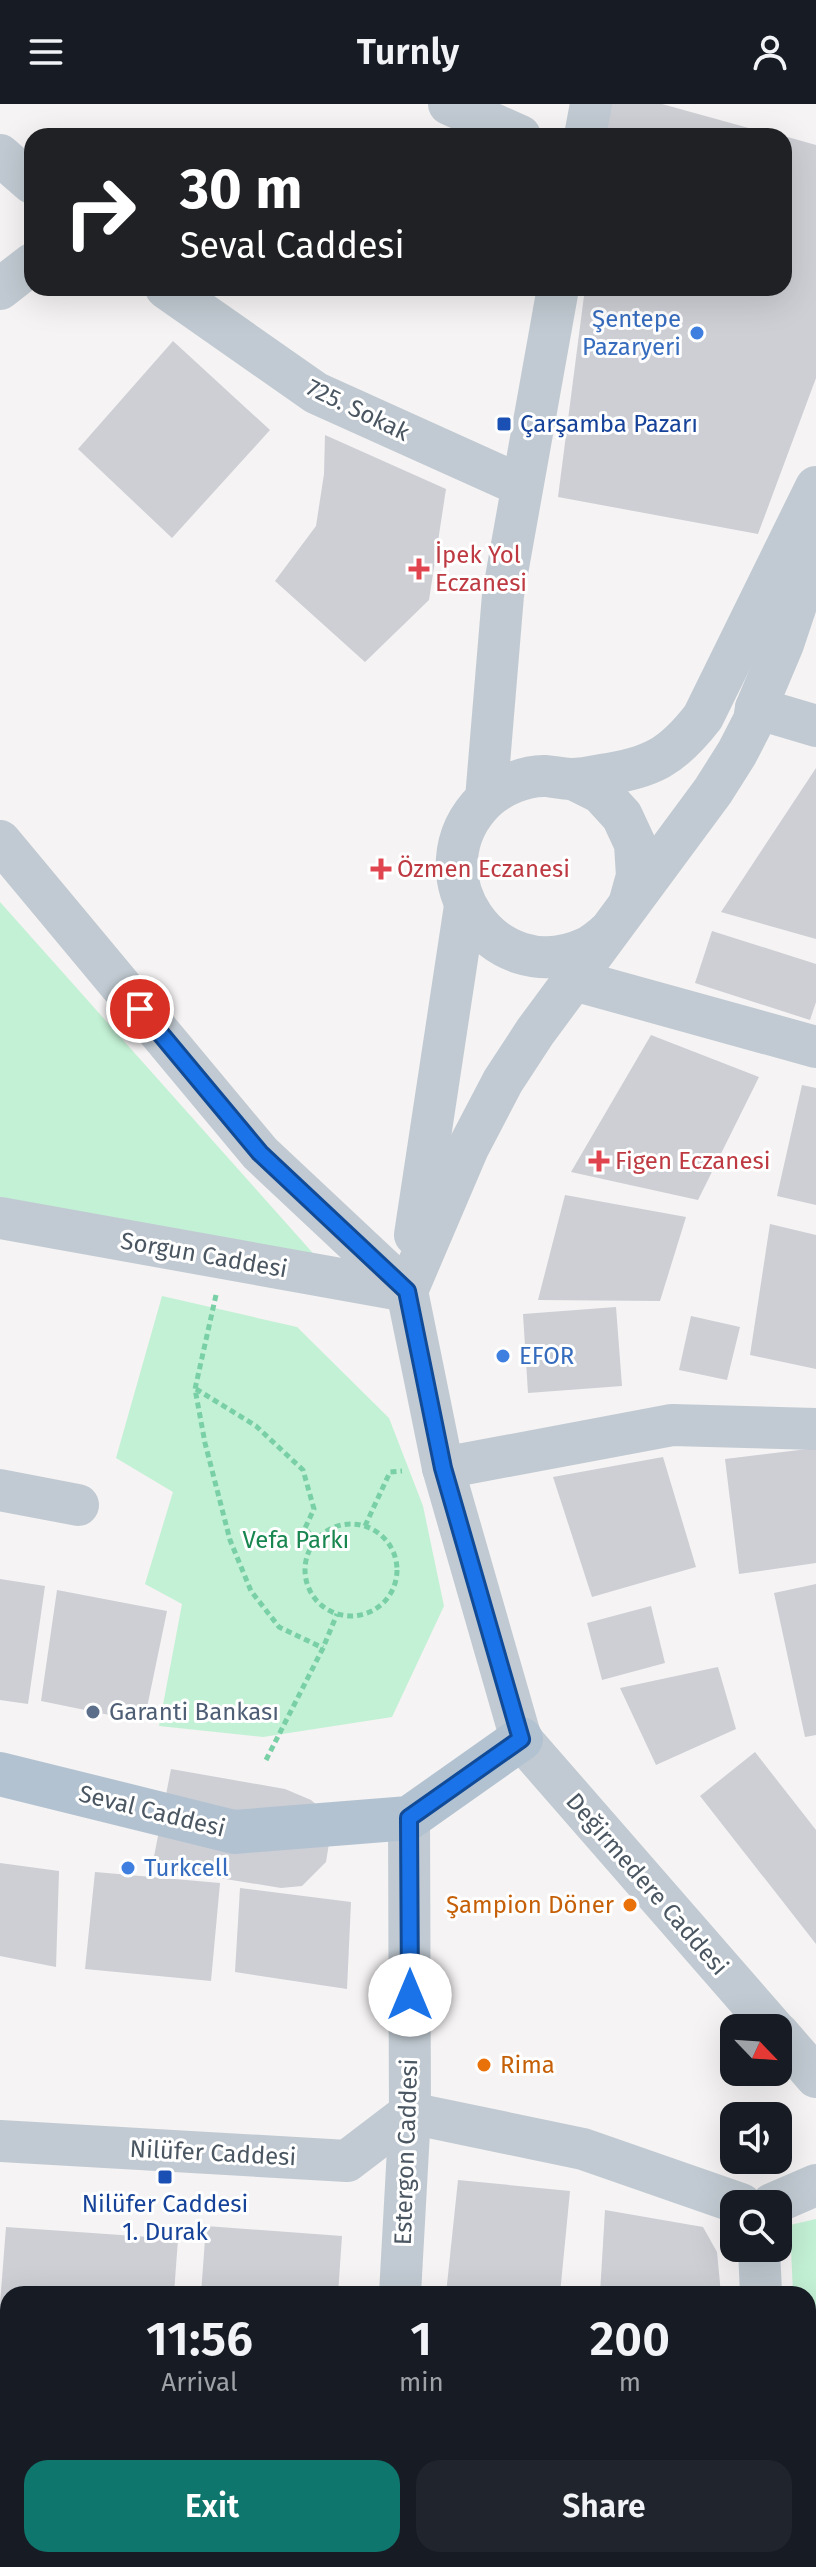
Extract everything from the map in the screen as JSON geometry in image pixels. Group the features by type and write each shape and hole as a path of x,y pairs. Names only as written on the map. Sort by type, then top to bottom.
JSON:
{"main road":[{"path":"409,1818 521,1739"},
{"name":"Seval Caddesi","path":"0,1774 234,1832 409,1818"}],"street":[{"path":"449,104 502,128"},
{"path":"586,128 591,104"},
{"path":"0,155 24,176"},
{"path":"0,289 24,270"},
{"name":"725. Sokak","path":"177,296 316,393 522,486"},
{"path":"486,799 503,595 557,296"},
{"path":"573,779 601,793 622,816 635,844 637,876 620,918 588,948 560,956 531,956 504,947 482,930 465,906 457,879 458,851 467,824 486,799 513,783 543,776 573,779 623,772 657,761 684,742 703,717 816,487"},
{"path":"407,1291 468,1148 503,1081 535,1032 713,791 743,742 783,644 816,545"},
{"path":"756,708 816,726"},
{"path":"0,841 260,1153 407,1291"},
{"path":"465,906 407,1291 443,1468 521,1739"},
{"path":"574,980 816,1047"},
{"name":"Sorgun Caddesi","path":"0,1218 407,1291"},
{"path":"443,1468 672,1425 816,1429"},
{"path":"0,1490 78,1505"},
{"name":"Değirmedere Caddesi","path":"521,1739 761,2014"},
{"name":"Estergon Caddesi","path":"400,2286 410,2113 409,1818"},
{"path":"792,2049 816,2077"},
{"path":"410,2113 583,2149 720,2197"},
{"name":"Nilüfer Caddesi","path":"0,2141 347,2161 410,2113"},
{"path":"792,2195 816,2185"},
{"path":"760,2262 761,2286"}],"path":[{"path":"224,1258 195,1389 205,1443 230,1540 251,1591 279,1627 323,1648"},
{"path":"195,1389 256,1426 303,1470 314,1509 305,1528 315,1540"},
{"path":"365,1526 390,1472 443,1468"},
{"path":"351,1523 378,1532 395,1555 395,1584 389,1597 365,1614 337,1614 323,1607 306,1583 308,1553 315,1540 325,1531 351,1523"},
{"path":"266,1760 337,1614"}],"green space":[{"path":"0,902 319,1260 0,1197"},
{"name":"Vefa Parkı","path":"162,1296 297,1327 389,1418 423,1506 444,1606 392,1717 263,1737 159,1726 182,1604 145,1584 173,1492 116,1458"},
{"path":"816,2219 816,2286 793,2286 792,2225"}],"building":[{"path":"608,104 662,104 749,128 605,128"},
{"name":"Şentepe Pazaryeri","path":"792,138 816,145 816,378 758,534 558,497 584,296 792,296"},
{"path":"173,341 270,430 172,538 78,449"},
{"path":"325,435 446,489 429,600 365,662 275,581 316,526 324,474"},
{"path":"816,768 816,939 721,912"},
{"path":"712,931 816,964 816,1002 810,1020 695,983"},
{"path":"651,1035 759,1077 698,1200 571,1172"},
{"path":"802,1085 816,1088 816,1205 777,1196"},
{"path":"565,1195 686,1217 660,1301 538,1300"},
{"path":"770,1224 816,1235 816,1369 750,1355"},
{"path":"616,1307 622,1386 528,1393 523,1314"},
{"path":"691,1316 740,1327 727,1380 679,1370"},
{"path":"816,1448 816,1563 739,1574 725,1459"},
{"path":"663,1457 696,1567 592,1597 553,1477"},
{"path":"0,1579 45,1586 28,1704 0,1700"},
{"path":"816,1584 816,1735 805,1737 774,1593"},
{"path":"57,1590 167,1611 144,1722 41,1701"},
{"path":"651,1606 665,1663 602,1680 587,1623"},
{"path":"718,1667 736,1729 656,1765 620,1688"},
{"path":"755,1752 816,1830 816,1944 700,1796"},
{"path":"171,1769 285,1789 311,1800 325,1812 330,1837 326,1862 302,1886 281,1888 152,1867"},
{"path":"0,1863 59,1871 56,1967 0,1956"},
{"path":"95,1872 220,1883 211,1981 85,1969"},
{"path":"240,1888 351,1902 347,1989 235,1972"},
{"path":"458,2180 570,2191 561,2286 447,2286"},
{"path":"605,2210 703,2227 717,2252 720,2286 600,2286"},
{"path":"206,2226 342,2236 339,2286 202,2286"},
{"path":"6,2227 178,2239 175,2286 1,2286"}],"place":[{"name":"Şentepe Pazaryeri","path":"697,333"},
{"name":"Çarşamba Pazarı","path":"504,424"},
{"name":"İpek Yol Eczanesi","path":"419,569"},
{"name":"Özmen Eczanesi","path":"381,869"},
{"name":"Figen Eczanesi","path":"599,1161"},
{"name":"EFOR","path":"503,1356"},
{"name":"Garanti Bankası","path":"93,1712"},
{"name":"Turkcell","path":"128,1868"},
{"name":"Şampion Döner","path":"630,1905"},
{"name":"Rima","path":"484,2065"},
{"name":"Nilüfer Caddesi 1. Durak","path":"165,2177"}],"route":[{"path":"140,1009 260,1153 407,1291 443,1468 521,1739 409,1818 410,1995"}]}
